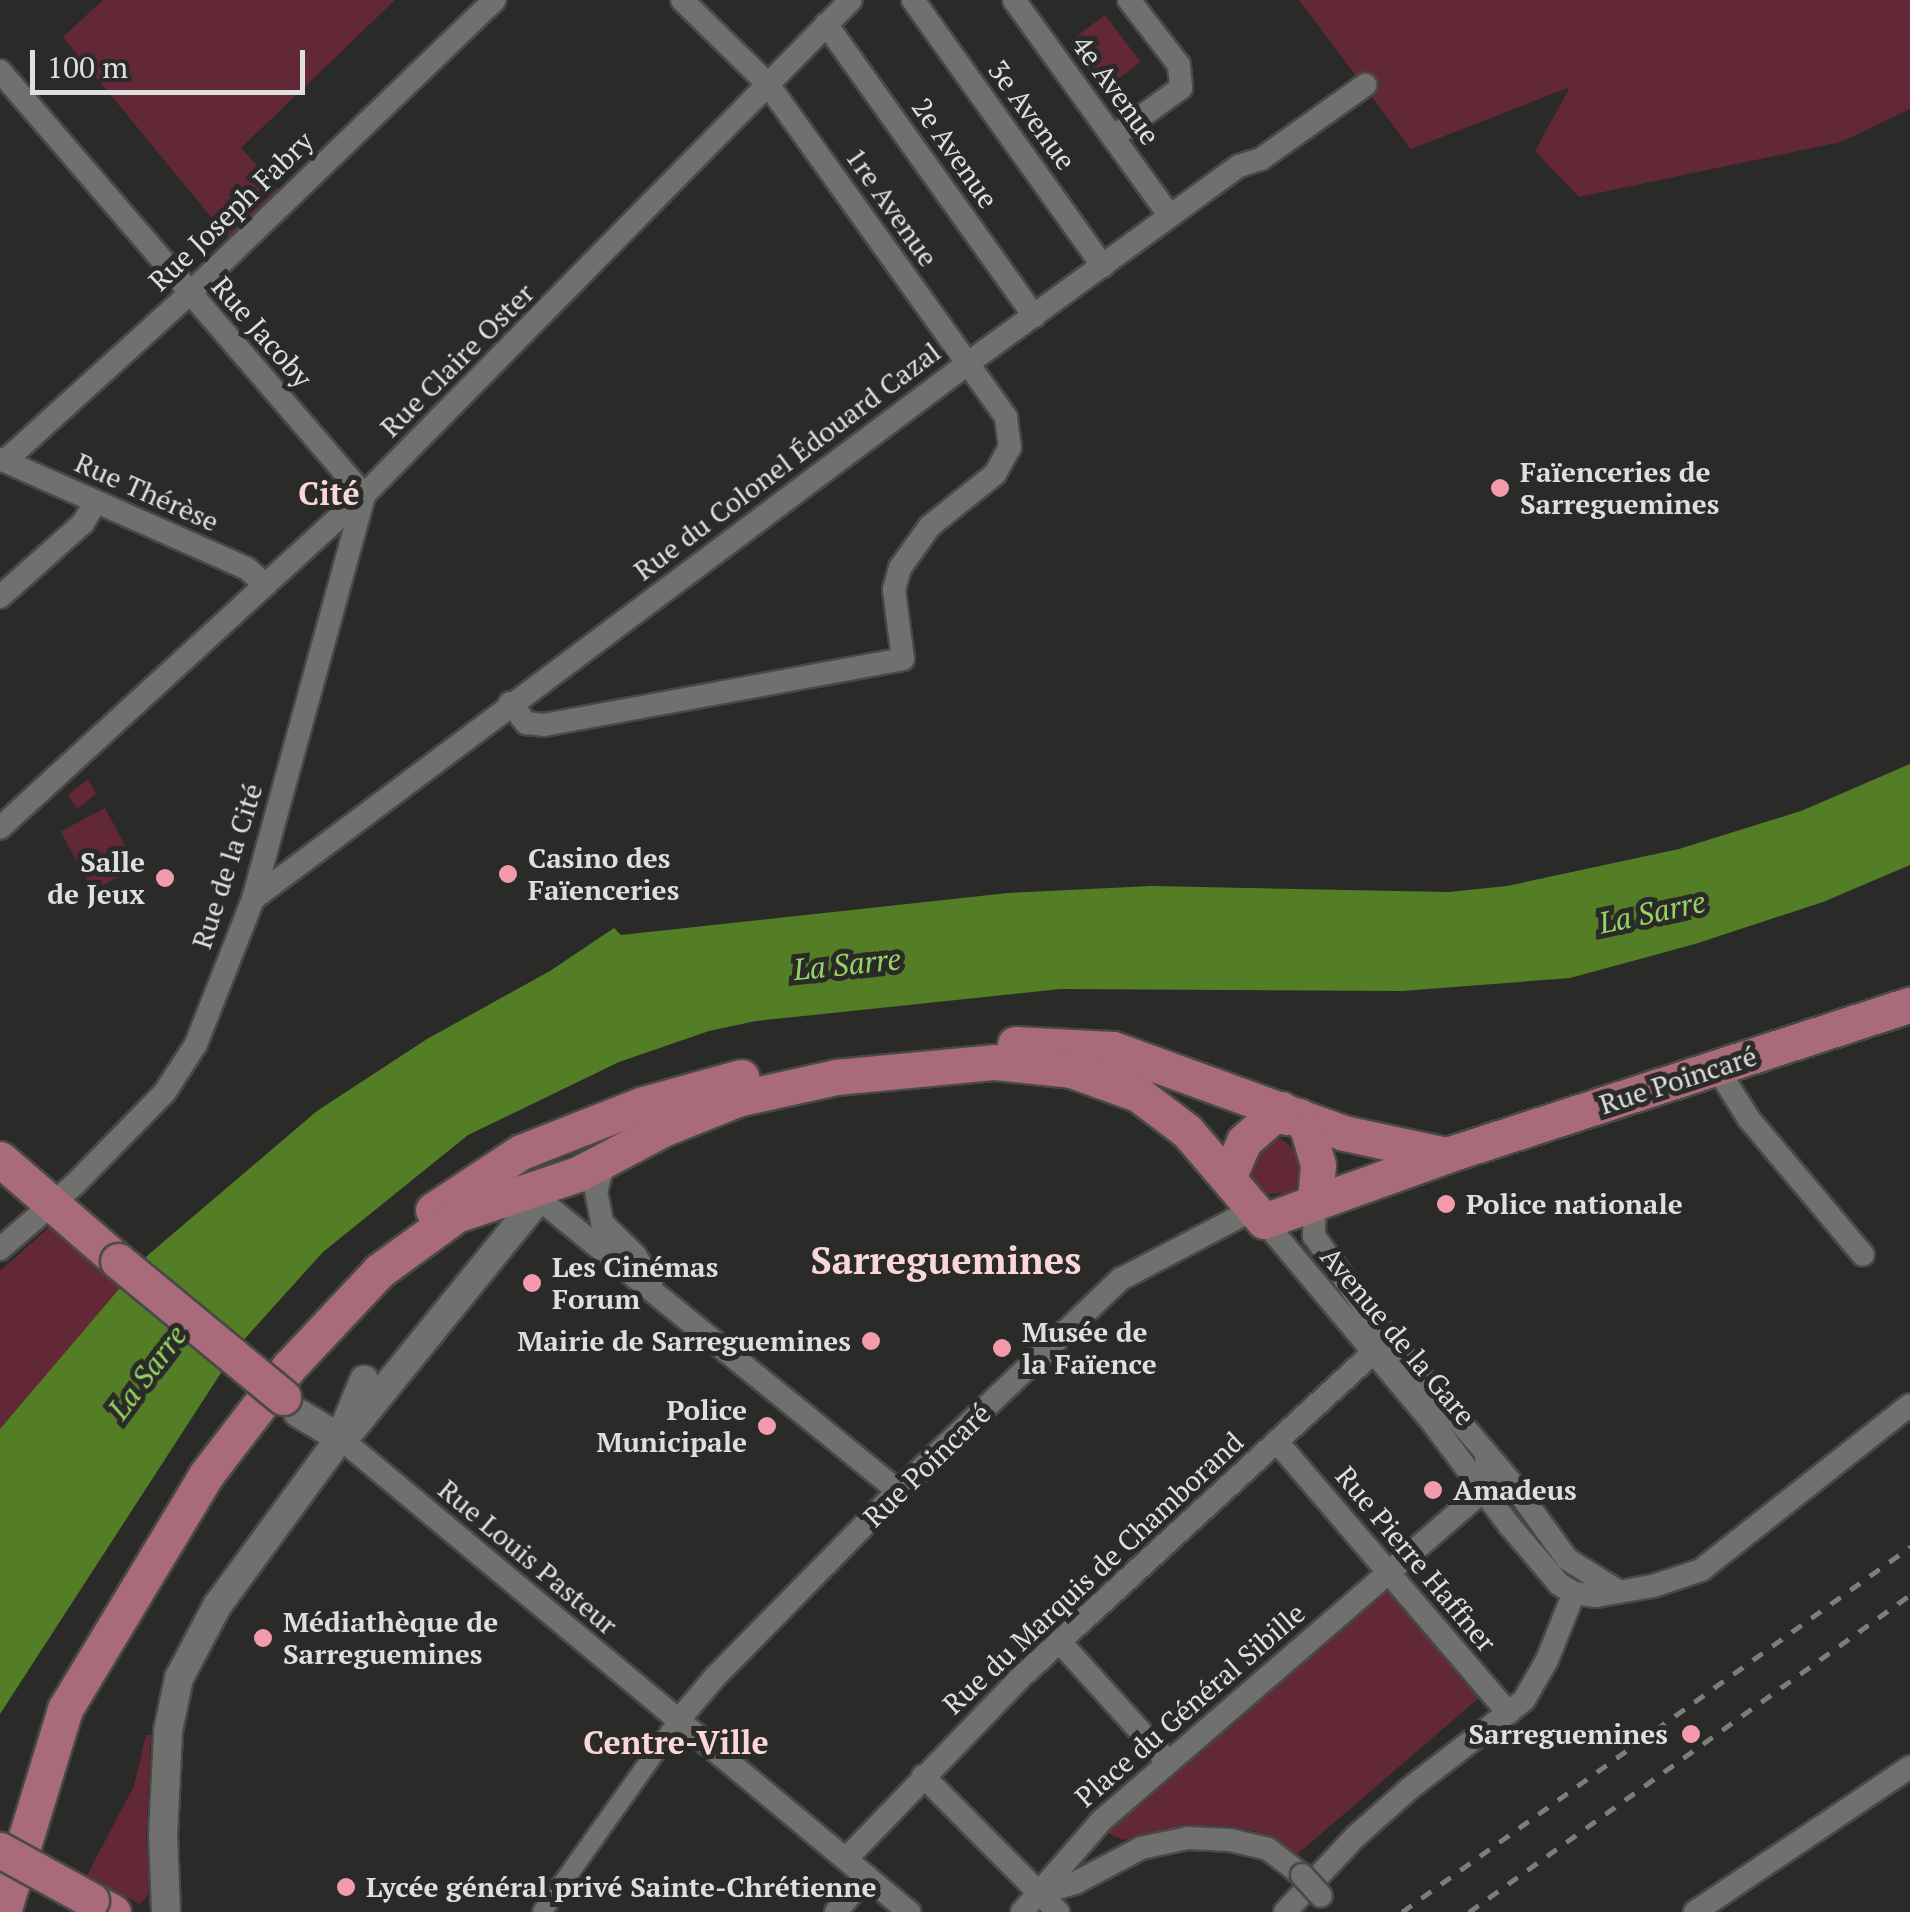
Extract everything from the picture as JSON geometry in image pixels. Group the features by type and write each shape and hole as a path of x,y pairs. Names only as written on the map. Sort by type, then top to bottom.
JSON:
{"main road":[{"name":"Rue Poincaré","path":"1259,1215 1315,1203 1447,1155 1910,1006"},
{"name":"Rue Poincaré","path":"0,1854 34,1743 77,1654 194,1468 274,1351 383,1246 521,1152 689,1090 770,1070 1018,1044 1113,1049 1296,1124 1447,1155"},
{"path":"2,1912 65,1709 206,1474 289,1366 378,1271 456,1215 535,1190 691,1116 792,1084 959,1064 1021,1063 1097,1076 1138,1094 1171,1116 1259,1215"},
{"path":"1228,1178 1244,1141 1296,1124 1315,1203"},
{"path":"0,1159 290,1405"},
{"path":"0,1854 102,1906"}],"street":[{"name":"Rue Joseph Fabry","path":"2,460 189,294 496,0"},
{"name":"1re Avenue","path":"510,703 526,723 544,724 903,659 894,590 900,568 930,526 995,474 1010,447 1006,417 768,84 682,0"},
{"name":"Rue Claire Oster","path":"0,828 364,495 851,0"},
{"name":"3e Avenue","path":"913,0 1103,266"},
{"name":"4e Avenue","path":"1014,0 1170,216"},
{"path":"1113,138 1181,88 1179,66 1128,0"},
{"name":"2e Avenue","path":"826,24 1034,316"},
{"name":"Rue Jacoby","path":"0,71 364,495"},
{"name":"Rue du Colonel Édouard Cazal","path":"253,899 967,364 1238,166 1261,159 1365,85"},
{"name":"Rue Thérèse","path":"2,460 246,568 266,585"},
{"name":"Rue de la Cité","path":"0,1249 166,1092 196,1044 253,899 364,495"},
{"path":"0,596 82,522 95,502"},
{"path":"1717,1068 1748,1119 1863,1254"},
{"path":"605,1160 596,1191 602,1223 635,1254 661,1296"},
{"path":"535,1190 647,1275"},
{"path":"535,1190 898,1491"},
{"path":"340,1438 356,1426 535,1190"},
{"name":"Avenue de la Gare","path":"1315,1203 1314,1236 1381,1346 1484,1491 1549,1572 1574,1594"},
{"name":"Avenue de la Gare","path":"1259,1215 1514,1486 1567,1559 1615,1589"},
{"name":"Rue Poincaré","path":"677,1722 715,1677 898,1491 1121,1279 1259,1215"},
{"name":"Rue du Marquis de Chamborand","path":"846,1859 923,1776 1060,1642 1381,1346"},
{"path":"166,1912 163,1836 168,1731 179,1678 217,1606 340,1438 364,1380"},
{"path":"290,1405 340,1438"},
{"path":"1285,1912 1355,1837 1509,1712 1536,1682 1574,1594 1596,1596 1615,1589 1664,1584 1705,1567 1910,1405"},
{"name":"Rue Louis Pasteur","path":"340,1438 910,1912"},
{"name":"Rue Pierre Haffner","path":"1278,1443 1509,1712"},
{"name":"Avenue de la Gare","path":"1484,1491 1489,1476 1486,1457"},
{"name":"Place du Général Sibille","path":"1022,1912 1101,1822 1484,1491"},
{"path":"1060,1642 1168,1762"},
{"path":"542,1912 677,1722"},
{"path":"1695,1912 1910,1767"},
{"path":"923,1776 1058,1912"},
{"path":"1042,1892 1074,1883 1141,1848 1188,1838 1230,1840 1268,1848 1302,1875 1334,1912"},
{"path":"836,1912 866,1876"}],"shaded area":[{"path":"103,0 395,0 241,148 281,192 230,240 63,37"},
{"path":"1299,0 1910,0 1910,109 1841,142 1579,197 1535,151 1570,87 1411,149"},
{"path":"1105,15 1141,62 1108,87 1072,40"},
{"path":"88,779 96,794 77,809 68,795"},
{"path":"105,808 136,867 92,891 61,831"},
{"path":"1270,1137 1279,1138 1298,1151 1303,1179 1292,1193 1266,1194 1252,1181 1249,1167"},
{"path":"64,1214 136,1270 0,1429 0,1271"},
{"path":"1393,1582 1480,1697 1294,1857 1255,1831 1234,1827 1201,1825 1123,1840 1106,1832"},
{"path":"146,1735 151,1735 146,1840 150,1883 148,1895 140,1904 86,1877 134,1786"}],"water":[{"name":"La Sarre","path":"1910,764 1910,865 1823,902 1695,944 1570,978 1402,991 1060,989 756,1021 709,1031 619,1062 468,1135 323,1252 239,1345 0,1714 0,1429 148,1255 317,1111 427,1039 550,971 614,928 621,935 1008,893 1152,886 1449,892 1507,886 1679,849 1801,811"}],"railway":[{"path":"1402,1912 1910,1547"},
{"path":"1469,1912 1910,1595"}],"place":[{"name":"Faïenceries de Sarreguemines","path":"1500,488"},
{"name":"Casino des Faïenceries","path":"508,874"},
{"name":"Salle de Jeux","path":"165,878"},
{"name":"Police nationale","path":"1446,1204"},
{"name":"Les Cinémas Forum","path":"532,1283"},
{"name":"Mairie de Sarreguemines","path":"871,1341"},
{"name":"Musée de la Faïence","path":"1002,1348"},
{"name":"Police Municipale","path":"767,1426"},
{"name":"Amadeus","path":"1433,1490"},
{"name":"Médiathèque de Sarreguemines","path":"263,1638"},
{"name":"Sarreguemines","path":"1691,1734"},
{"name":"Lycée général privé Sainte-Chrétienne","path":"346,1887"}],"district":[{"name":"Cité","path":"329,493"},
{"name":"Sarreguemines","path":"946,1261"},
{"name":"Centre-Ville","path":"676,1742"}]}
